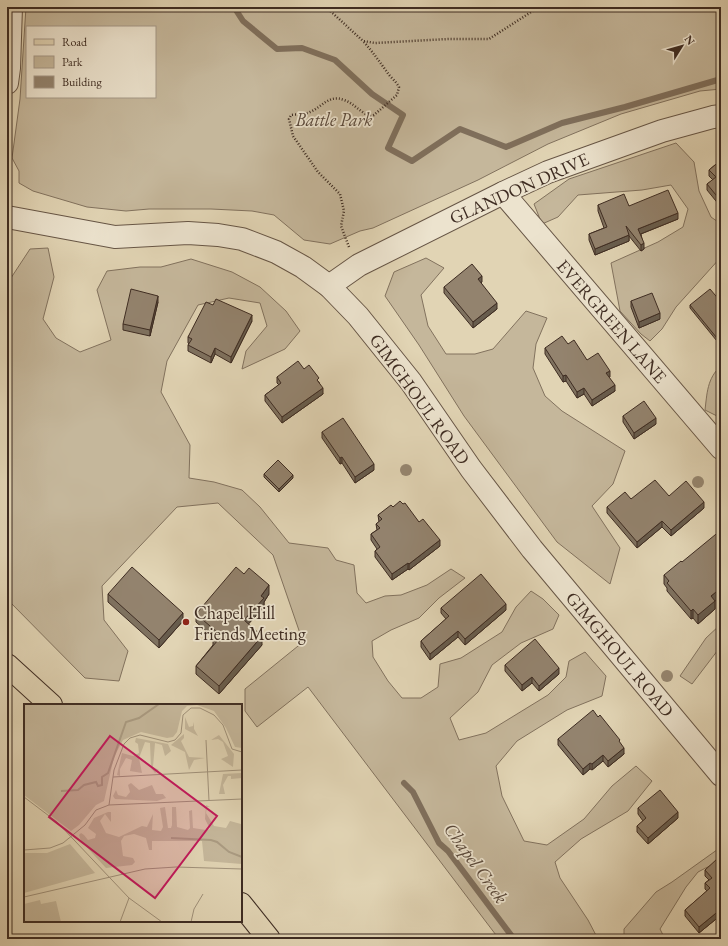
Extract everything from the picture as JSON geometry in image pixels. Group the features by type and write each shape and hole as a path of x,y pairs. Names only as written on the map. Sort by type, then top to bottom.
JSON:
{"main road":[{"path":"7,665 50,704"},
{"path":"242,905 269,939"}],"street":[{"path":"7,83 9,68 11,7"},
{"name":"GLANDON DRIVE","path":"328,286 359,265 548,172 647,136 721,116"},
{"name":"EVERGREEN LANE","path":"503,193 721,448"},
{"name":"GIMGHOUL ROAD","path":"7,217 115,237 188,233 218,235 242,239 276,252 303,267 328,286 358,316 411,382 471,469 532,549 721,775"}],"path":[{"path":"326,7 363,41 399,87 399,91 394,98 371,116 359,110 351,103 335,98 329,100 311,112 291,115 289,119 294,136 318,172 340,194 344,211 341,226 346,241 359,265"},
{"path":"363,41 375,43 448,39 489,39 539,7"}],"green space":[{"name":"Battle Park","path":"26,7 721,7 721,89 700,91 621,114 548,144 478,180 373,228 360,231 330,244 304,240 274,215 252,211 211,209 149,209 126,211 87,207 33,191 19,183 19,171 12,158 20,99"},
{"path":"676,143 694,162 699,191 711,217 721,224 721,257 676,307 662,329 650,341 641,334 620,311 611,263 658,242 683,227 688,209 671,185 642,190 578,195 558,217 542,224 534,204 569,179"},
{"path":"48,248 54,277 43,319 56,338 80,352 111,340 97,290 107,271 140,267 161,267 191,259 232,272 260,287 286,311 300,331 285,349 242,369 246,351 267,326 260,303 229,298 198,305 167,361 161,392 190,445 189,478 214,482 242,490 260,507 289,543 328,548 336,560 354,565 357,593 366,603 385,596 401,595 427,585 451,569 465,578 439,598 419,618 391,630 372,641 373,657 388,681 402,698 421,698 438,687 440,664 461,658 502,632 516,607 531,591 543,599 559,615 553,629 521,643 492,665 478,692 450,718 459,740 486,733 548,695 566,677 569,661 585,652 606,676 602,696 567,710 517,741 496,766 502,796 524,841 547,845 584,819 612,786 636,766 652,781 628,811 581,839 555,862 560,878 588,920 598,939 499,939 308,687 257,727 245,711 245,689 303,642 273,555 218,503 177,507 102,586 104,620 128,651 119,681 85,678 7,599 7,284 30,249"},
{"path":"426,258 444,268 421,295 428,326 446,354 475,354 493,349 526,311 547,318 536,344 533,368 545,396 562,411 625,451 613,484 592,506 620,548 610,584 557,542 464,416 419,345 385,296 394,272"},
{"path":"721,366 721,418 705,410 710,381"},
{"path":"721,624 721,646 692,684 680,676 706,638"},
{"path":"721,847 721,860 698,872 686,887 660,929 665,939 624,939 624,929 656,892"}],"building":[{"path":"721,160 720,200 707,184 716,177 709,170"},
{"path":"668,190 678,213 638,229 644,243 641,245 626,226 629,235 595,249 589,234 607,227 598,205 624,194 629,206"},
{"path":"472,264 482,276 478,279 497,303 473,322 444,287"},
{"path":"131,289 158,296 150,330 123,324"},
{"path":"710,289 721,302 721,343 690,305"},
{"path":"652,293 660,313 639,322 631,301"},
{"path":"216,299 252,315 231,357 215,348 211,357 188,345 192,339 188,337 206,302 213,305"},
{"path":"562,336 568,344 574,340 587,360 598,353 610,371 606,373 615,385 592,400 584,388 577,392 566,375 563,376 545,348"},
{"path":"298,361 304,369 309,365 319,378 317,380 323,388 282,417 265,395 281,383 277,377"},
{"path":"644,401 656,418 634,433 623,416"},
{"path":"343,418 374,464 355,477 342,457 340,458 322,432"},
{"path":"278,460 293,475 279,489 264,474"},
{"path":"655,480 669,496 686,481 704,502 671,530 662,521 637,542 607,507 625,492 631,499"},
{"path":"400,501 403,504 405,503 419,522 423,519 440,540 409,564 408,563 392,574 375,551 380,547 371,534 380,528 376,524 382,519 378,515 391,505 393,507"},
{"path":"721,530 721,588 711,596 715,601 698,615 693,609 691,611 667,583 669,581 664,575"},
{"path":"132,567 183,613 159,640 108,594"},
{"path":"236,567 244,574 249,568 269,585 261,596 264,598 244,620 262,636 219,686 196,666 218,640 213,637 217,632 196,614"},
{"path":"481,574 506,604 465,639 458,631 430,654 421,641 449,616 441,608"},
{"path":"535,639 559,668 539,686 532,677 522,685 505,665"},
{"path":"593,710 598,717 600,715 620,740 619,741 624,748 608,761 603,755 583,769 558,739"},
{"path":"660,790 678,812 648,838 637,826 646,818 638,808"},
{"path":"717,859 721,864 721,909 699,927 685,910 710,888 705,883 712,878 705,870"}],"waterway":[{"path":"234,7 243,21 277,49 302,48 335,60 372,94 403,115 388,148 412,161 460,129 506,147 562,123 625,107 721,79"},
{"name":"Chapel Creek","path":"404,783 413,792 439,843 448,851 514,939"}],"place":[{"name":"Chapel Hill Friends Meeting","path":"186,622"}]}
